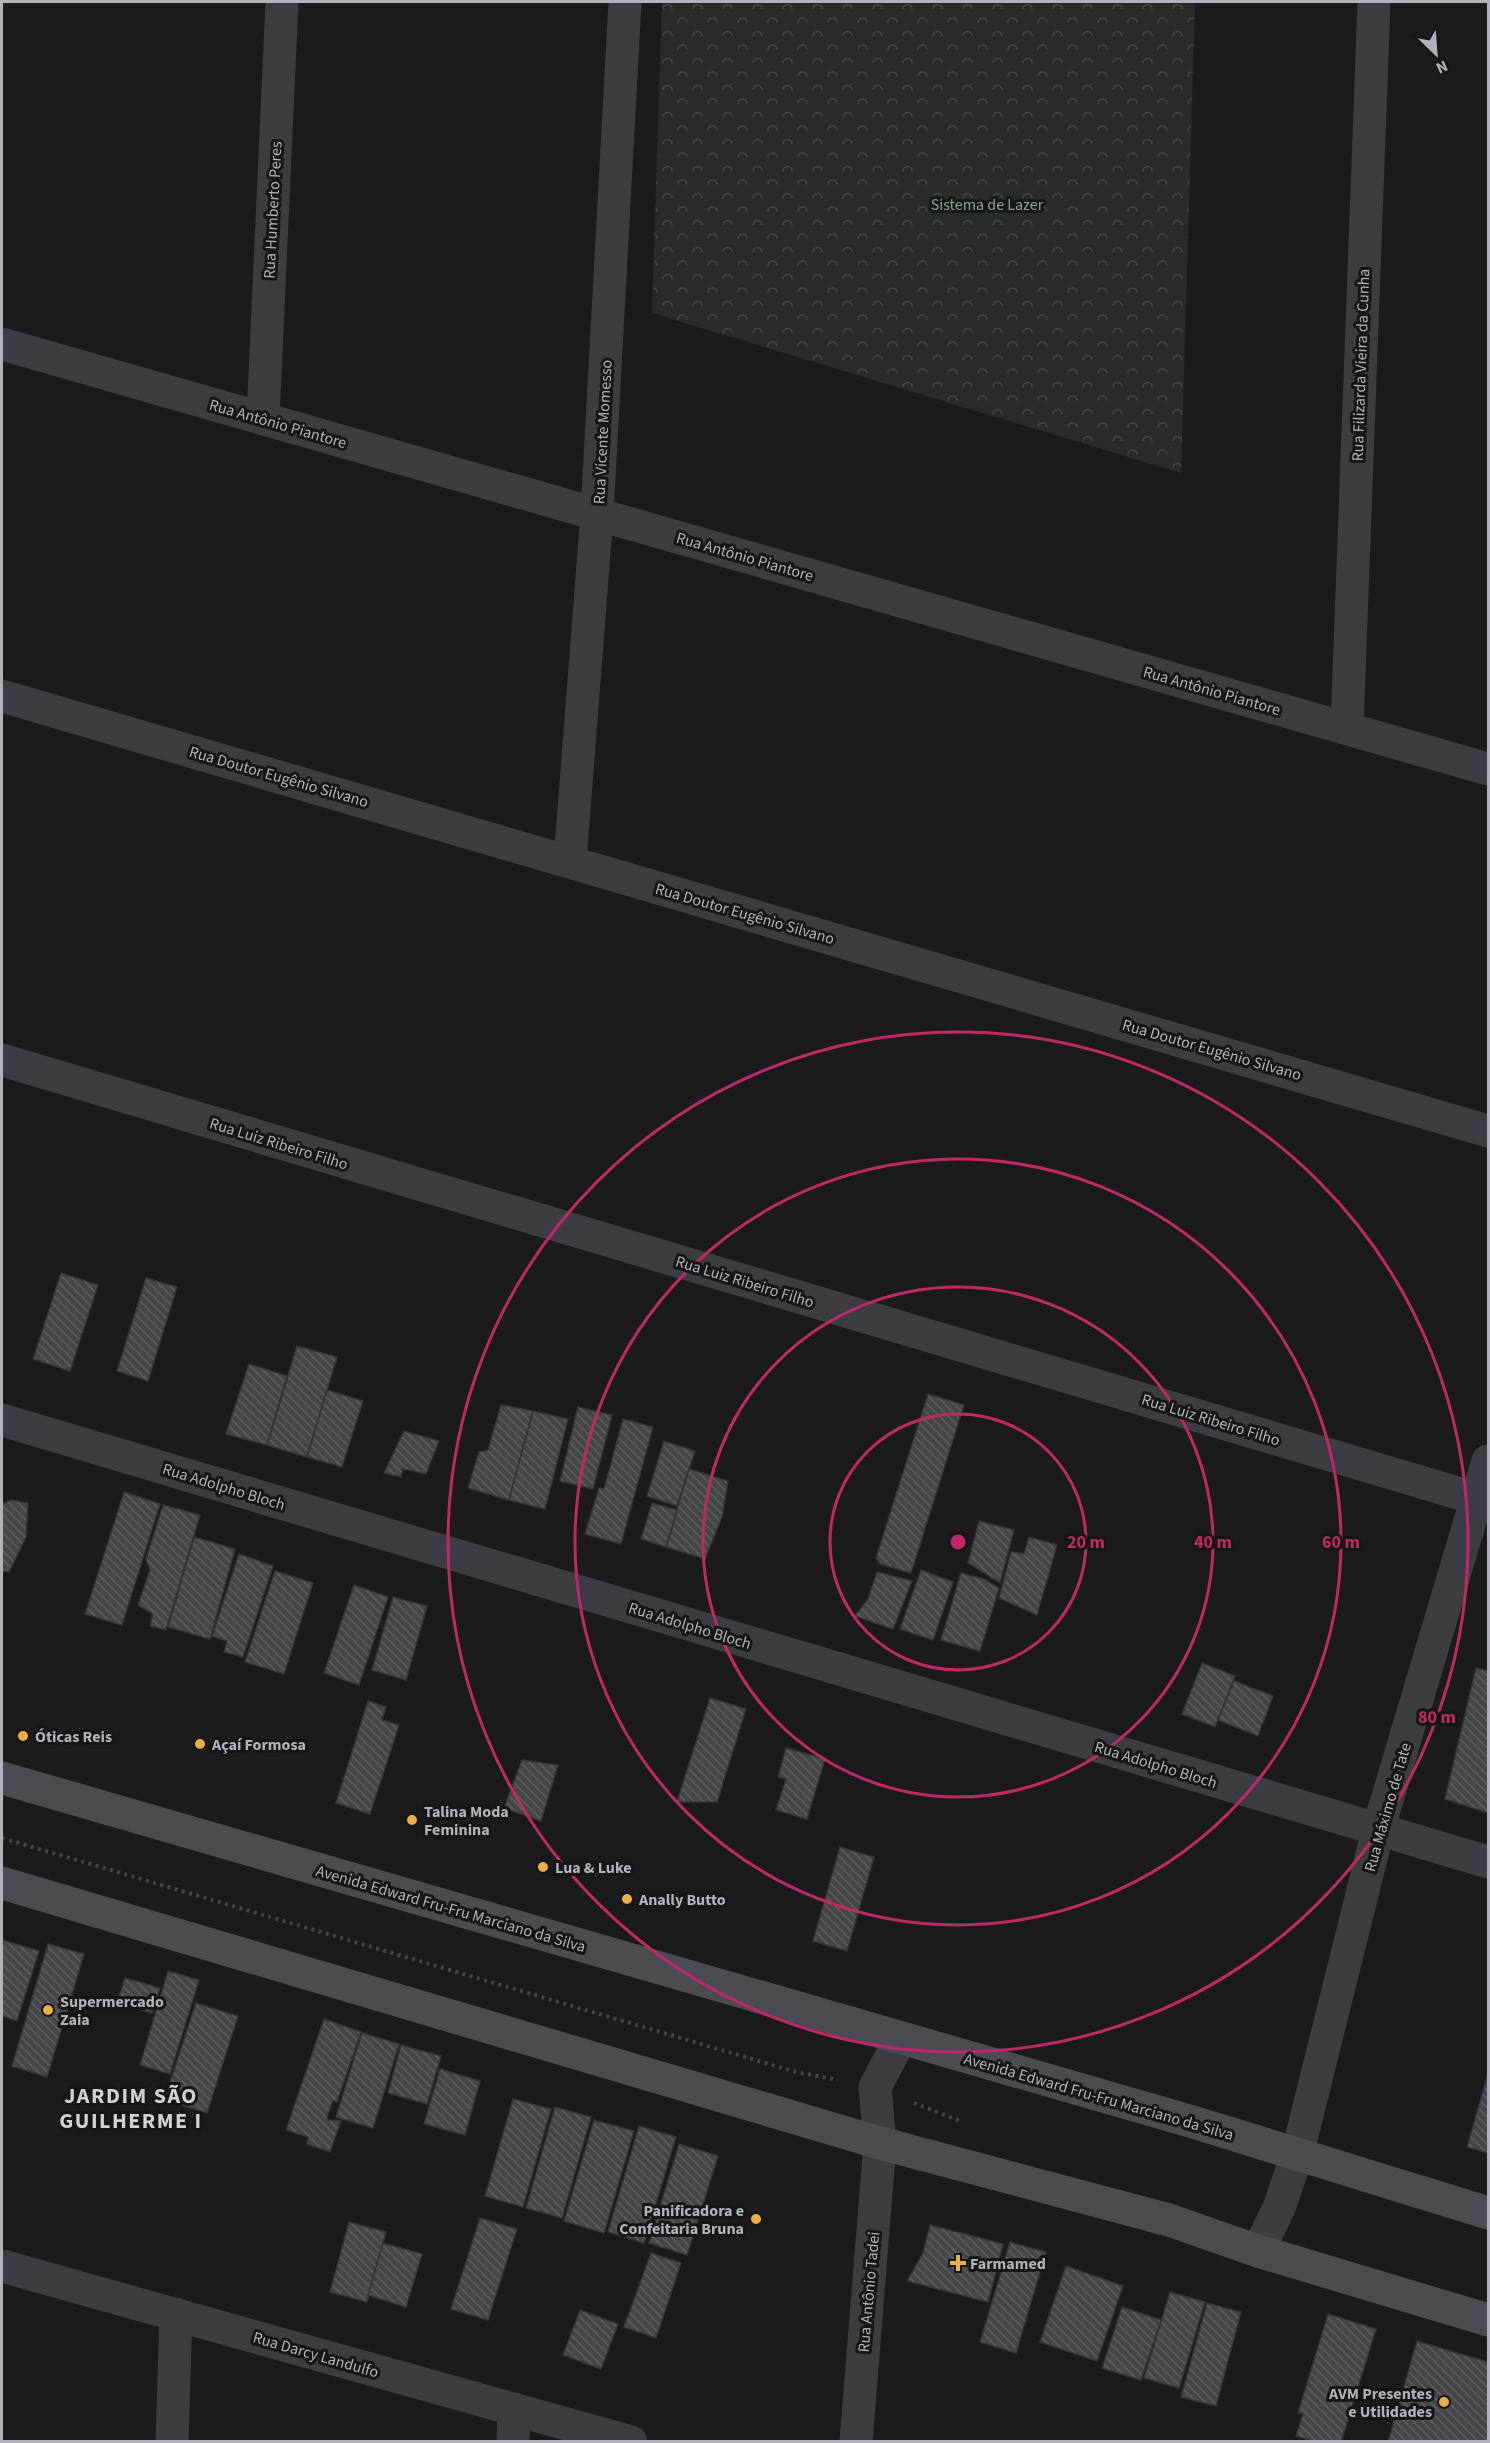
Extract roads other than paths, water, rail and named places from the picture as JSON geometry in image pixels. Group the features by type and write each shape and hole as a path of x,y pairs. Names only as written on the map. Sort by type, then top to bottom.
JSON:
{"main road":[{"name":"Avenida Edward Fru-Fru Marciano da Silva","path":"2,1778 1193,2122 1488,2213"},
{"path":"2,1883 880,2143 1169,2220 1258,2251 1488,2320"}],"street":[{"name":"Rua Humberto Peres","path":"263,418 282,2"},
{"name":"Rua Vicente Momesso","path":"570,861 597,514 625,2"},
{"name":"Rua Filizarda Vieira da Cunha","path":"1347,728 1374,2"},
{"name":"Rua Antônio Piantore","path":"2,344 1488,769"},
{"name":"Rua Doutor Eugênio Silvano","path":"2,696 1488,1131"},
{"name":"Rua Luiz Ribeiro Filho","path":"2,1060 1483,1500"},
{"name":"Rua Adolpho Bloch","path":"2,1420 1488,1862"},
{"name":"Rua Máximo de Tate","path":"1297,2155 1378,1830 1483,1500 1488,1461"},
{"path":"880,2143 874,2087 901,2038"},
{"name":"Rua Antônio Tadei","path":"856,2442 880,2143"},
{"path":"1258,2251 1279,2208 1297,2155"},
{"name":"Rua Darcy Landulfo","path":"2,2266 631,2442"},
{"path":"172,2442 176,2314"},
{"path":"513,2442 514,2409"}],"place":[{"name":"Óticas Reis","path":"23,1736"},
{"name":"Açaí Formosa","path":"200,1744"},
{"name":"Talina Moda Feminina","path":"412,1820"},
{"name":"Lua & Luke","path":"543,1867"},
{"name":"Anally Butto","path":"627,1899"},
{"name":"Supermercado Zaia","path":"48,2010"},
{"name":"Panificadora e Confeitaria Bruna","path":"756,2219"},
{"name":"Farmamed","path":"958,2263"},
{"name":"AVM Presentes e Utilidades","path":"1444,2402"}],"district":[{"name":"JARDIM SÃO GUILHERME I","path":"131,2108"}],"park label":[{"name":"Sistema de Lazer","path":"987,204"}]}
